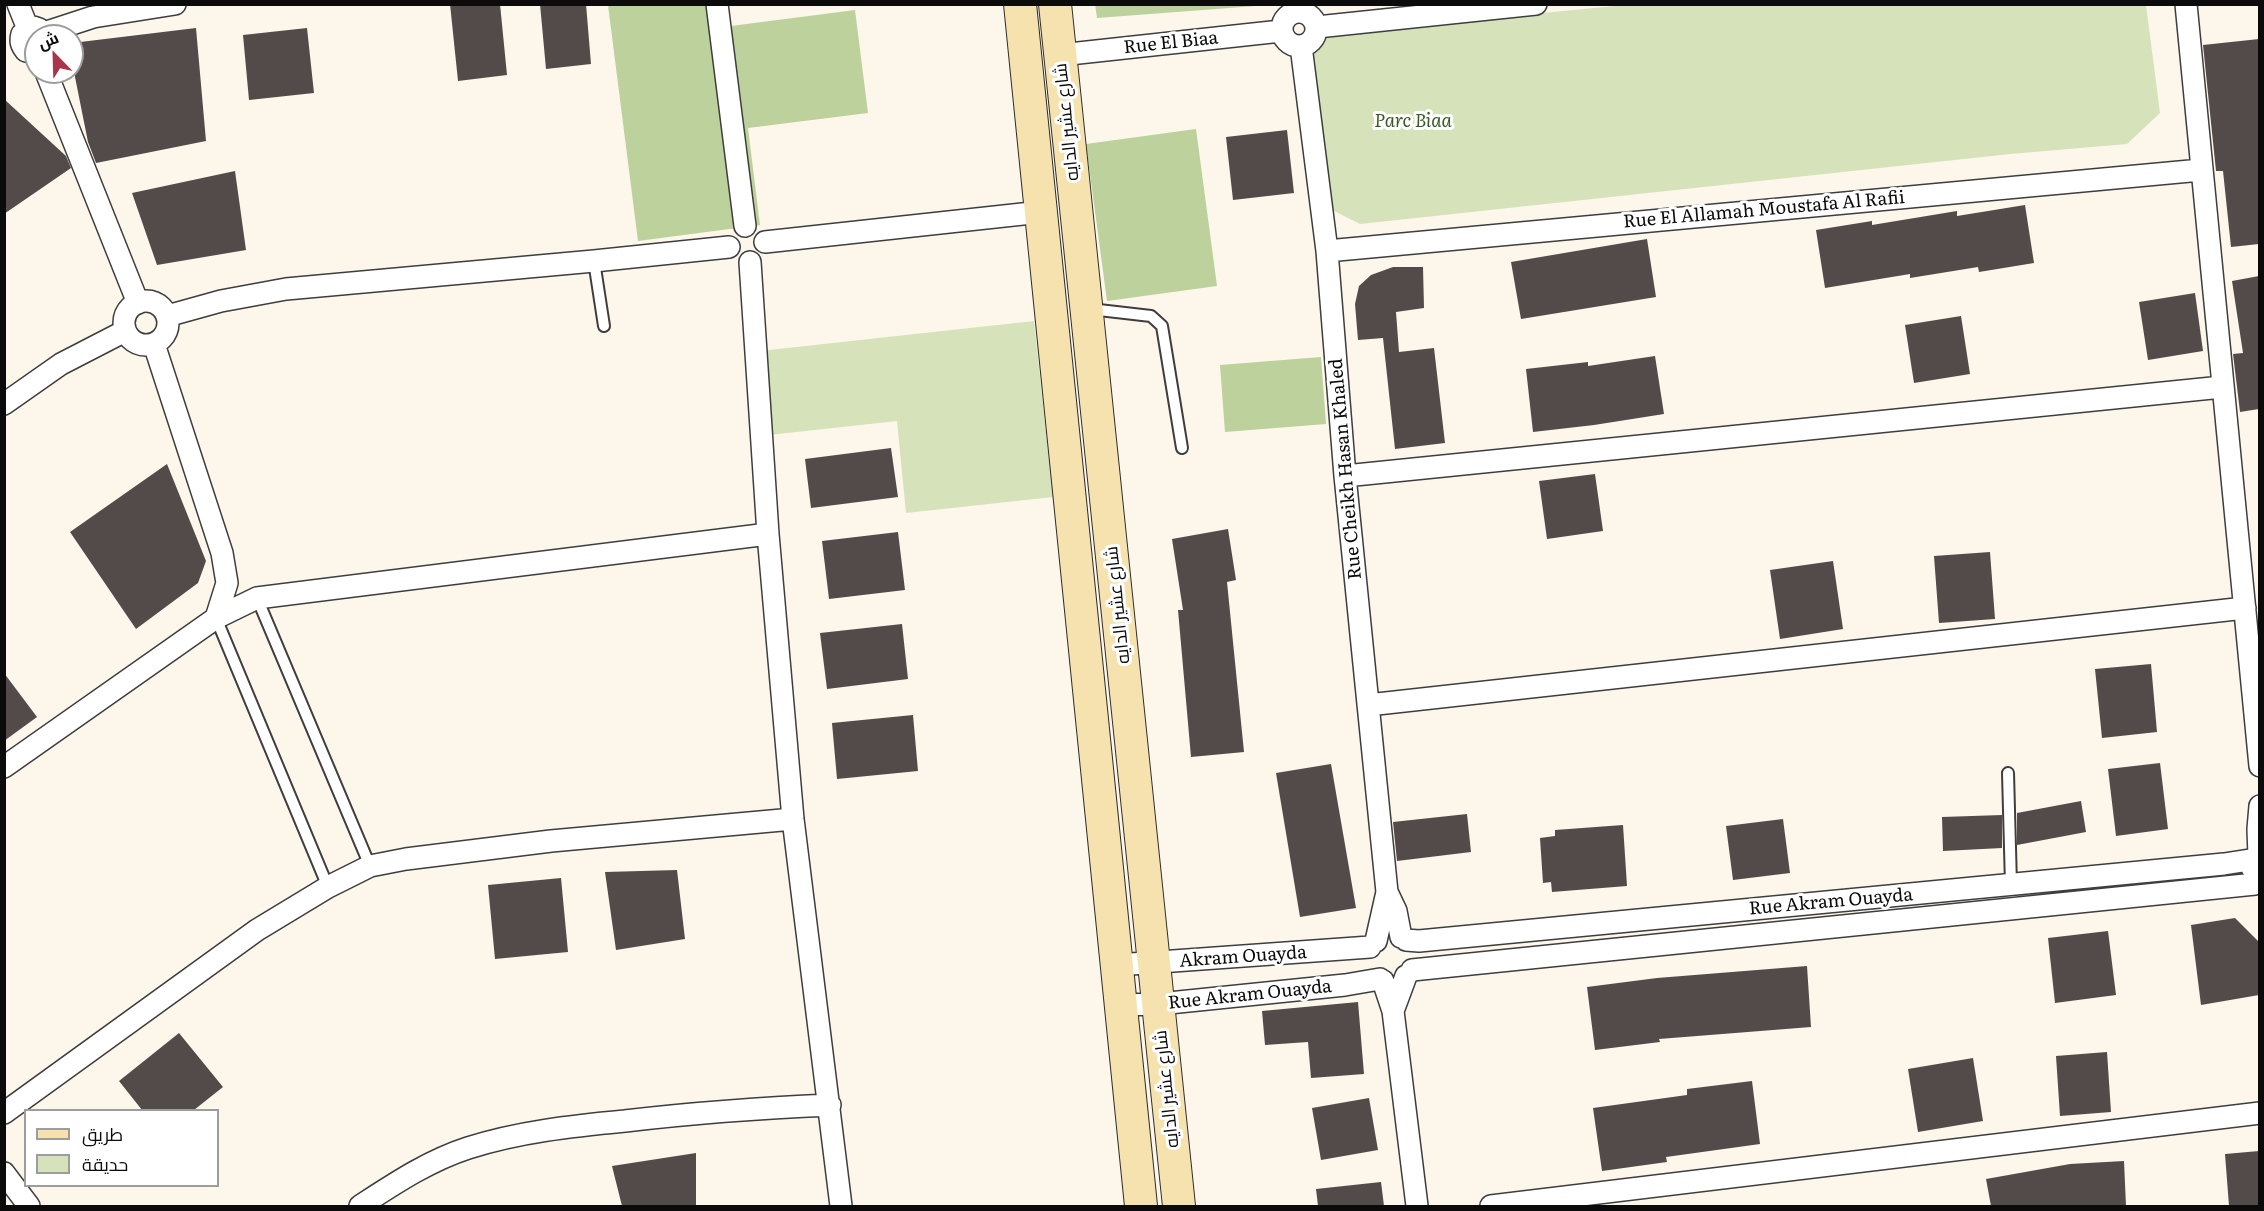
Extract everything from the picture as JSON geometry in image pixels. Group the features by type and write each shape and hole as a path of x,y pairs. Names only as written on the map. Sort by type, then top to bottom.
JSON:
{"street":[{"path":"18,4 25,24"},
{"path":"74,24 93,17 176,4"},
{"path":"717,4 745,226"},
{"name":"شارع عشير الدايه","path":"1020,4 1141,1206"},
{"name":"شارع عشير الدايه","path":"1055,4 1179,1206"},
{"path":"1317,27 1536,4"},
{"path":"2186,4 2259,766"},
{"path":"1297,8 1313,18 1317,27 1315,36 1309,43 1301,46 1292,45 1281,31 1283,21 1297,8"},
{"name":"Rue El Biaa","path":"1060,55 1281,31"},
{"name":"Rue Cheikh Hasan Khaled","path":"1301,46 1327,251 1346,476 1387,892 1396,911 1404,939"},
{"path":"51,84 138,303"},
{"name":"Rue El Allamah Moustafa Al Rafii","path":"1327,251 2201,170"},
{"path":"765,242 1041,212"},
{"path":"745,226 759,230 765,242 764,251 757,260 746,263 735,259 729,247 729,238 736,229 745,226"},
{"path":"167,316 221,301 286,289 729,247"},
{"path":"750,262 768,534 793,819 841,1206"},
{"path":"150,302 160,307 167,316 168,327 163,337 154,344 142,345 132,340 125,331 124,320 129,309 138,303 150,302"},
{"path":"4,404 62,364 125,331"},
{"path":"154,344 222,553 227,583 216,618"},
{"path":"1346,476 2222,387"},
{"path":"4,767 216,618 257,598 768,534"},
{"path":"227,583 257,598"},
{"path":"1368,705 2245,608"},
{"path":"2257,886 2252,876 2252,867 2258,857 2259,806"},
{"path":"4,1113 257,930 328,887 370,866 406,859 551,841 793,819"},
{"name":"Rue Akram Ouayda","path":"1404,939 1419,941 2011,885 2224,864 2258,857"},
{"name":"Rue Akram Ouayda","path":"1409,973 2257,886"},
{"name":"Rue Cheikh Hasan Khaled","path":"1373,944 1387,892"},
{"path":"1394,1011 1414,954 1404,939 1392,935 1383,937 1373,944 1368,958 1370,968 1382,980 1394,1011 1417,1206"},
{"name":"Akram Ouayda","path":"1117,965 1373,944"},
{"path":"1382,980 1391,982 1409,973"},
{"name":"Rue Akram Ouayda","path":"1121,1005 1159,1004 1382,980"},
{"path":"360,1206 413,1171 467,1148 524,1134 716,1111 830,1105"},
{"path":"1491,1206 2259,1113"},
{"path":"4,1173 29,1206"}],"lane":[{"path":"594,261 604,326"},
{"path":"1087,308 1151,316 1162,326 1182,448"},
{"path":"257,598 370,866"},
{"path":"216,618 328,887"},
{"path":"2008,773 2011,885"}],"green space":[{"path":"1095,4 1269,4 1269,5 1097,18"},
{"path":"608,5 728,5 731,26 855,10 868,113 748,128 760,225 638,241"},
{"name":"Parc Biaa","path":"1625,5 2146,5 2160,113 2127,144 2010,154 1360,224 1322,205 1302,67 1327,34"},
{"path":"1196,129 1217,286 1107,301 1086,144"},
{"path":"1034,321 1053,497 906,513 897,421 769,435 760,351"},
{"path":"1321,357 1326,424 1225,432 1220,365"}],"building":[{"path":"450,4 500,4 507,75 458,81"},
{"path":"540,4 586,4 591,64 546,69"},
{"path":"196,28 206,141 96,163 88,142 76,84 84,84 84,42"},
{"path":"307,28 314,93 249,100 243,35"},
{"path":"2259,39 2259,244 2231,247 2223,171 2216,171 2203,45"},
{"path":"4,99 66,156 71,168 4,214"},
{"path":"1287,130 1294,193 1233,200 1226,137"},
{"path":"235,171 246,250 157,265 132,193"},
{"path":"2025,205 2034,263 1979,272 1978,267 1910,278 1910,274 1825,288 1816,230 1872,221 1872,225 1957,211 1957,216"},
{"path":"1647,239 1656,297 1521,319 1511,262"},
{"path":"1393,267 1423,267 1424,308 1396,312 1399,352 1434,348 1445,443 1395,449 1383,338 1358,340 1355,304 1359,286 1371,275"},
{"path":"2259,276 2259,409 2240,412 2233,354 2243,353 2232,281"},
{"path":"2195,293 2203,351 2148,360 2139,302"},
{"path":"1961,316 1970,374 1914,383 1905,325"},
{"path":"1655,356 1664,414 1533,432 1526,369 1588,362 1588,366"},
{"path":"891,448 898,497 811,508 805,459"},
{"path":"167,464 206,561 198,583 136,629 70,532"},
{"path":"1595,474 1603,531 1547,539 1539,481"},
{"path":"1228,529 1236,580 1227,582 1244,752 1191,757 1178,610 1183,610 1172,539"},
{"path":"898,532 905,590 829,599 822,541"},
{"path":"1990,552 1995,619 1939,623 1934,556"},
{"path":"1833,561 1843,629 1780,639 1770,570"},
{"path":"902,624 908,679 827,689 820,633"},
{"path":"2151,664 2157,732 2102,738 2095,669"},
{"path":"4,673 37,717 4,741"},
{"path":"913,715 918,771 837,779 832,723"},
{"path":"2160,763 2168,829 2116,836 2108,769"},
{"path":"1331,764 1356,908 1300,917 1276,773"},
{"path":"2081,801 2086,832 2017,845 2017,813"},
{"path":"1467,814 1471,852 1397,861 1393,822"},
{"path":"2002,815 2002,848 1943,851 1942,817"},
{"path":"1783,819 1790,873 1733,880 1726,826"},
{"path":"1623,825 1627,886 1552,892 1551,882 1543,883 1540,838 1555,836 1555,830"},
{"path":"677,870 685,939 616,950 605,872"},
{"path":"561,878 568,952 495,959 488,885"},
{"path":"2235,918 2259,942 2259,995 2201,1005 2191,925"},
{"path":"2108,931 2116,995 2055,1003 2048,938"},
{"path":"1807,966 1811,1027 1659,1039 1660,1042 1595,1050 1587,987 1657,978"},
{"path":"1358,1002 1364,1074 1311,1078 1308,1042 1265,1045 1262,1011"},
{"path":"179,1033 223,1087 195,1109 141,1109 119,1081"},
{"path":"2107,1052 2111,1112 2060,1116 2056,1056"},
{"path":"1973,1058 1983,1121 1918,1132 1908,1069"},
{"path":"1752,1081 1760,1144 1666,1157 1667,1162 1602,1171 1593,1108 1687,1095 1687,1089"},
{"path":"1369,1098 1378,1150 1321,1160 1312,1108"},
{"path":"2259,1151 2259,1206 2229,1206 2225,1154"},
{"path":"696,1153 696,1206 622,1206 612,1166"},
{"path":"2124,1161 2126,1206 1991,1206 1986,1179 2070,1164"},
{"path":"1381,1182 1384,1206 1318,1206 1316,1189"}]}
